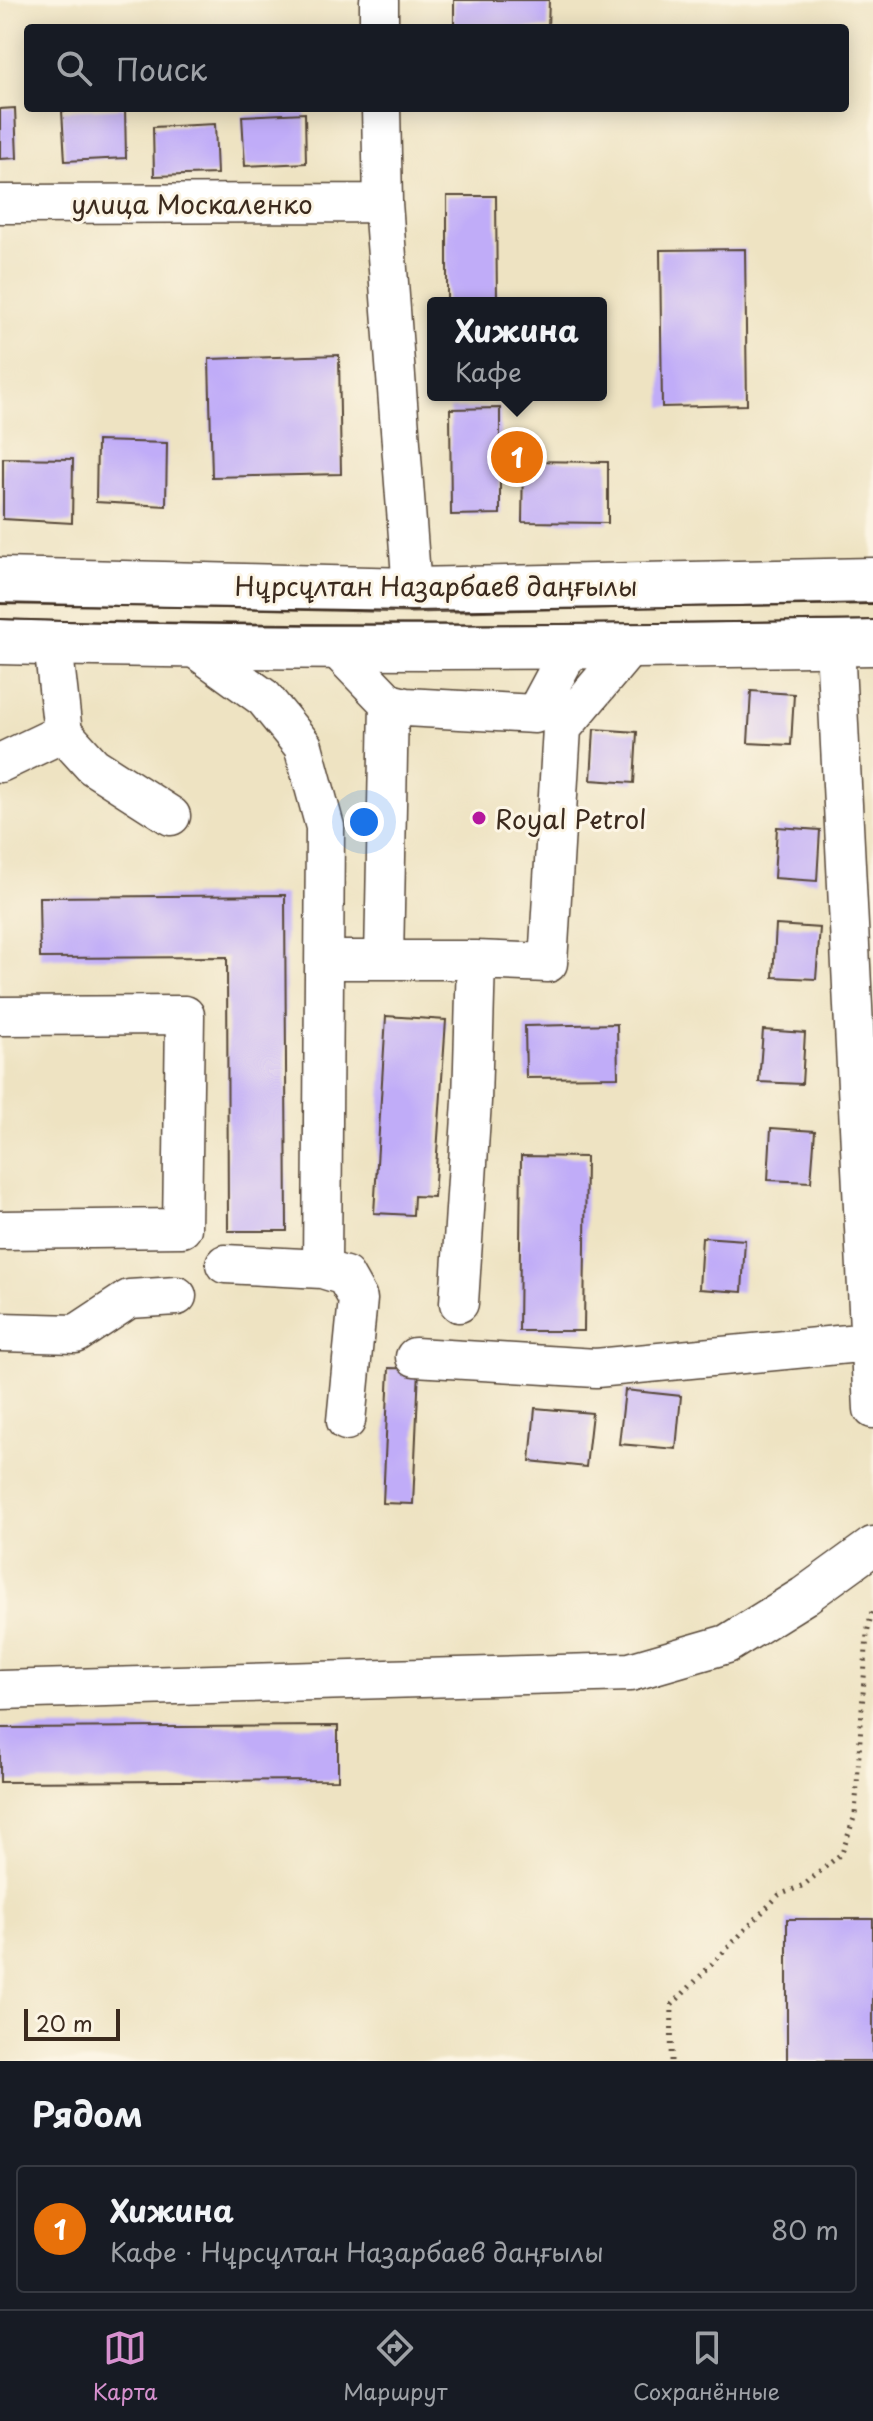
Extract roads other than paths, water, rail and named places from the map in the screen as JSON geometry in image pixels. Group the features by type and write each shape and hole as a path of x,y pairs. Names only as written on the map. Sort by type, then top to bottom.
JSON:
{"main road":[{"name":"Нұрсұлтан Назарбаев даңғылы","path":"0,580 412,590 873,580"},
{"path":"0,642 193,647 854,644"}],"street":[{"path":"379,0 379,24"},
{"path":"381,112 383,203 412,590"},
{"name":"улица Москаленко","path":"0,204 383,203"},
{"path":"53,644 63,733 93,766 171,816"},
{"path":"854,644 873,1409"},
{"path":"326,960 548,963 549,721 572,645"},
{"path":"335,647 389,703 549,721 631,646"},
{"path":"193,647 264,698 303,746 325,827 322,1269"},
{"path":"384,960 389,703"},
{"path":"0,763 63,733"},
{"path":"459,1303 472,1101 476,960"},
{"path":"0,1016 185,1015 182,1228 0,1230"},
{"path":"225,1264 322,1269 345,1276 358,1299 346,1421"},
{"path":"0,1332 76,1334 129,1299 177,1296"},
{"path":"415,1357 596,1368 869,1342"},
{"path":"0,1690 630,1672 727,1644 804,1596 873,1546"}],"tram line":[{"path":"0,604 412,611 873,604"},
{"path":"0,619 327,625 873,620"}],"place":[{"name":"Хижина","path":"517,457"},
{"name":"Royal Petrol","path":"479,818"}]}
